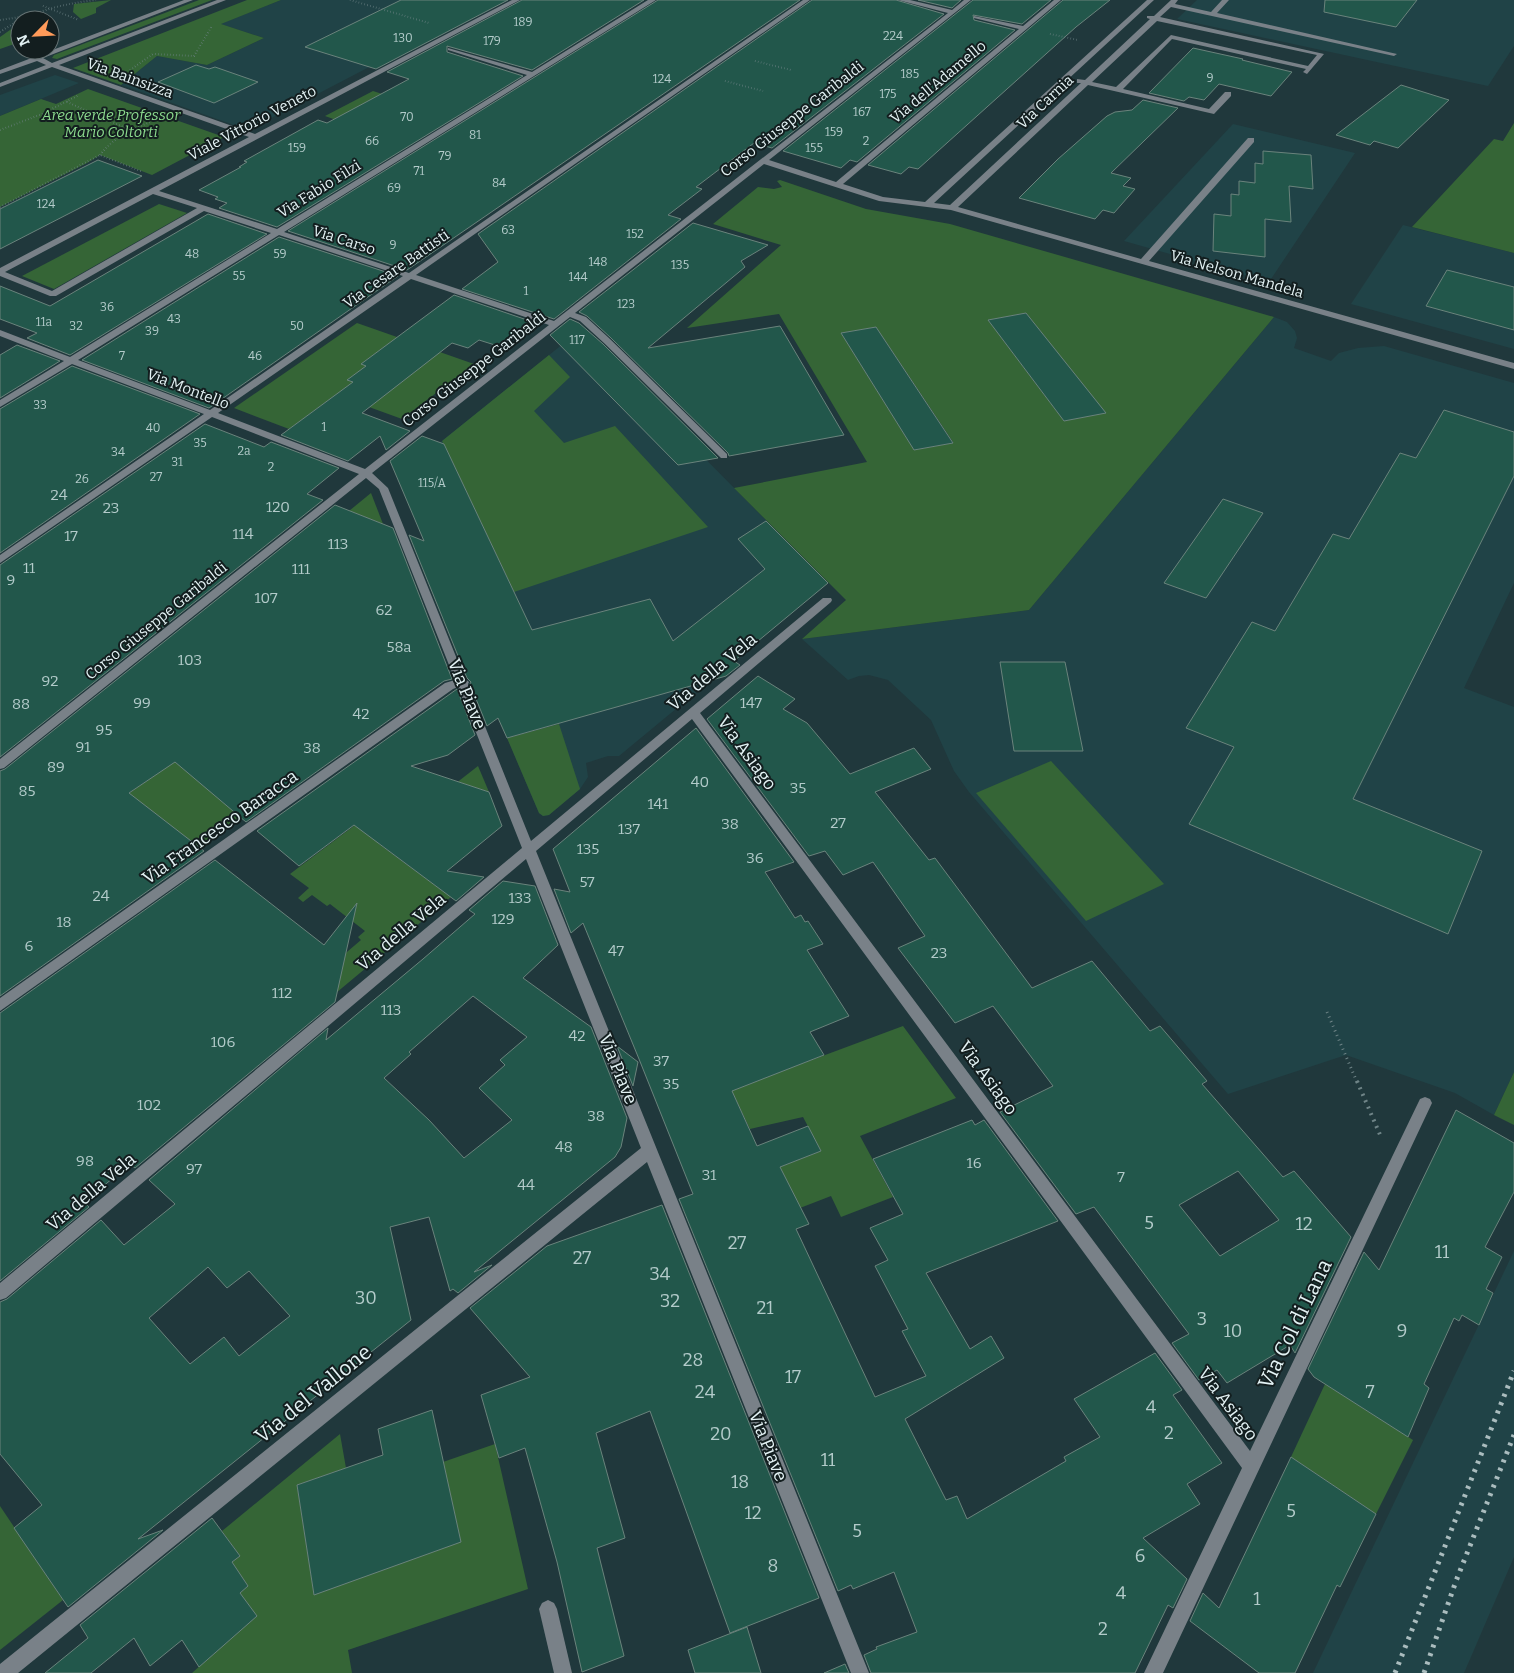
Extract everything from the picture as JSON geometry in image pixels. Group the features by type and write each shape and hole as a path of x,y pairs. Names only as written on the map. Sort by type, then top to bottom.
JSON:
{"street":[{"path":"60,49 190,0"},
{"path":"0,84 223,0"},
{"name":"Viale Vittorio Veneto","path":"0,272 517,0"},
{"name":"Via Fabio Filzi","path":"0,404 653,0"},
{"name":"Via Cesare Battisti","path":"0,560 807,0"},
{"path":"902,0 953,12"},
{"name":"Corso Giuseppe Garibaldi","path":"0,765 366,473 968,0"},
{"name":"Via dell'Adamello","path":"837,185 1058,0"},
{"name":"Via Carnia","path":"952,208 1066,78 1151,0"},
{"path":"1212,14 1226,0"},
{"path":"1172,2 1212,14 1394,54"},
{"name":"Via Carnia","path":"928,204 1086,83 1172,2"},
{"path":"1118,90 1171,37 1309,70 1321,54 1135,14"},
{"path":"976,17 1024,28"},
{"path":"450,49 533,74"},
{"path":"0,72 32,60"},
{"name":"Via Bainsizza","path":"41,60 255,137"},
{"path":"1066,78 1211,112 1228,94"},
{"path":"1143,262 1251,140"},
{"path":"764,161 887,200 952,208"},
{"name":"Via Carso","path":"152,191 556,324"},
{"path":"0,272 54,294 203,208"},
{"name":"Via Nelson Mandela","path":"952,208 1514,366"},
{"path":"569,314 583,318 724,456"},
{"name":"Via Montello","path":"0,333 366,473"},
{"name":"Via Piave","path":"366,473 387,494 860,1673"},
{"name":"Via della Vela","path":"0,1292 827,600"},
{"name":"Via Francesco Baracca","path":"0,1005 449,686 463,682"},
{"name":"Via Asiago","path":"693,712 1252,1466"},
{"name":"Via Col di Lana","path":"1153,1673 1425,1103"},
{"name":"Via del Vallone","path":"3,1673 650,1150"},
{"path":"548,1609 563,1673"}],"path":[{"path":"46,10 66,4 96,0"},
{"path":"350,0 437,25"},
{"path":"43,6 84,22"},
{"path":"129,71 153,54 194,56 213,24"},
{"path":"1042,32 1078,40"},
{"path":"755,61 791,70"},
{"path":"700,75 763,91"},
{"path":"0,130 83,94"},
{"path":"66,102 130,130"},
{"path":"0,206 87,164 100,155 110,143 130,130 152,121"},
{"path":"100,155 143,172"},
{"path":"1327,1012 1394,1168"}],"shaded area":[{"path":"281,0 419,0 450,25 248,130 121,85 157,56 207,65 264,38 220,24"},
{"path":"1197,0 1514,0 1514,46 1488,86 1177,19"},
{"path":"55,75 79,83 0,116 0,95"},
{"path":"1233,124 1355,153 1269,282 1124,241"},
{"path":"1403,225 1514,253 1514,349 1351,304"},
{"path":"1274,317 1287,322 1295,331 1297,338 1294,348 1331,361 1339,353 1358,348 1384,346 1514,383 1514,583 1464,688 1514,707 1514,1072 1494,1115 1455,1093 1346,1055 1228,1094 969,792 954,771 931,720 888,680 869,675 848,680 802,639 1029,610"},
{"path":"579,331 828,583 619,756 608,756 586,763 588,777 580,789 549,815 543,816 539,813 397,477"},
{"path":"1514,1251 1514,1557 1464,1673 1313,1673"}],"green space":[{"path":"111,0 96,8 96,13 81,19 73,12 74,4"},
{"path":"199,0 212,0 60,58 60,53"},
{"path":"247,0 281,0 221,24 264,38 207,65 157,56 121,85 73,68"},
{"path":"10,30 10,46 0,49 0,37"},
{"name":"Area verde Professor Mario Coltorti","path":"88,89 224,137 152,175 100,155 0,207 0,116 41,99 56,104"},
{"path":"373,91 450,116 375,134 325,116"},
{"path":"1514,123 1514,253 1412,227 1494,139 1503,141"},
{"path":"780,180 866,209 950,224 1274,317 1029,610 802,639 846,600 734,488 867,462 779,314 687,328 781,245 713,224 758,187 774,189 782,187 777,181","holes":["1026,313 1105,413 1064,421 988,320","876,327 953,442 953,443 914,450 841,333"]},
{"path":"159,204 187,213 54,289 22,276"},
{"path":"357,323 474,364 402,419 336,395 289,429 234,408"},
{"path":"549,355 570,377 534,411 564,443 615,426 708,527 514,592 442,441"},
{"path":"371,493 383,524 349,511"},
{"path":"559,724 580,789 549,815 543,816 539,813 507,738"},
{"path":"209,737 242,818 200,849 128,794"},
{"path":"1051,761 1164,884 1086,921 976,793"},
{"path":"478,766 489,792 446,791"},
{"path":"367,816 379,844 451,897 324,1003 341,957 361,940 358,937 365,931 330,904 327,906 312,895 303,902 298,898 309,888 290,874"},
{"path":"903,1026 956,1098 860,1136 893,1197 841,1217 831,1196 800,1208 769,1171 821,1151 803,1117 750,1129 731,1090"},
{"path":"1514,1072 1514,1125 1494,1115"},
{"path":"1325,1384 1413,1440 1376,1514 1291,1457"},
{"path":"340,1434 346,1468 297,1485 314,1594 443,1462 495,1444 528,1589 348,1650 352,1673 192,1673 256,1616 240,1593 248,1586 232,1562 240,1556 222,1531"},
{"path":"0,1506 63,1600 0,1650"}],"building":[{"path":"401,0 508,0 376,69 305,47"},
{"path":"522,0 644,0 532,70 447,46 447,52 523,76 277,227 219,208 227,203 215,199 218,197 199,190 241,167 239,167 247,162 244,161 318,120 327,123 409,79 387,72"},
{"path":"658,0 800,0 407,270 288,231"},
{"path":"812,0 896,0 944,14 772,148 754,143 696,187 702,189 668,215 681,219 554,319 462,289 498,262 478,234"},
{"path":"918,0 961,0 952,8"},
{"path":"973,0 1051,0 1022,24 973,15 974,20 1015,30 857,162 850,160 841,168 783,151"},
{"path":"1063,0 1110,0 1076,27 918,169 909,167 901,174 868,165"},
{"path":"1325,0 1417,0 1396,27 1324,12"},
{"path":"1193,48 1292,72 1271,96 1219,84 1204,100 1189,97 1184,101 1149,93"},
{"path":"196,65 209,69 215,67 258,82 214,103 158,82"},
{"path":"1401,85 1449,100 1398,148 1374,141 1370,145 1336,135"},
{"path":"1143,100 1178,108 1111,173 1131,178 1123,186 1135,189 1114,213 1103,210 1095,219 1019,198 1058,159 1107,116 1115,112 1132,110"},
{"path":"1263,151 1311,155 1313,189 1289,186 1291,222 1265,219 1265,257 1213,251 1214,214 1231,216 1231,194 1239,195 1239,181 1255,183 1255,163 1263,164"},
{"path":"98,160 142,176 0,249 0,209"},
{"path":"208,214 267,234 70,355 27,338 37,333 0,319 0,286 50,306"},
{"path":"693,223 768,245 741,261 745,267 648,348 780,326 844,435 729,456 611,338 587,316 579,312"},
{"path":"279,237 398,276 209,408 82,360"},
{"path":"1447,270 1514,287 1514,330 1426,306"},
{"path":"454,295 530,321 498,346 479,340 468,348 452,343 362,413 410,431 386,450 380,436 348,461 281,435 353,382 347,380 366,366 361,364"},
{"path":"1026,313 1106,413 1064,421 988,320"},
{"path":"570,319 579,323 603,344 718,458 678,465 550,335"},
{"path":"876,327 953,443 914,450 841,333"},
{"path":"17,345 60,361 0,398 0,355"},
{"path":"72,366 200,414 0,553 0,409"},
{"path":"1444,410 1514,432 1514,476 1353,799 1482,851 1448,934 1189,824 1234,747 1186,728 1252,622 1275,631 1333,534 1349,539 1400,453 1416,458"},
{"path":"205,424 264,447 271,442 339,468 307,494 323,500 0,757 0,565"},
{"path":"422,436 444,444 532,630 650,599 673,641 765,569 738,539 766,521 828,583 734,661 740,665 726,676 507,738 498,718 487,726 470,684 471,682 467,678 409,535 424,541 390,461"},
{"path":"1223,499 1263,513 1206,598 1164,583"},
{"path":"335,505 393,528 452,679 444,681 246,822 175,762 129,793 204,851 0,996 0,771 5,769"},
{"path":"1000,662 1065,662 1083,751 1014,751"},
{"path":"758,676 795,699 783,709 807,723 850,774 914,748 931,769 875,792 929,860 935,858 1032,988 1092,961 1150,1031 1160,1026 1207,1081 1202,1084 1283,1177 1294,1171 1351,1237 1295,1353 1290,1345 1227,1383 1217,1370 1199,1380 1172,1343 1189,1334 1094,1207 1076,1214 1000,1112 1053,1086 993,1006 955,1023 898,948 925,936 873,862 843,875 825,851 809,856 707,719","holes":["1238,1171 1279,1220 1220,1256 1179,1205"]},
{"path":"457,689 475,735 448,755 411,766 489,792 502,826 447,871 484,877 456,901 354,825 299,866 257,831"},
{"path":"696,728 794,862 765,872 795,918 801,915 805,922 808,921 823,944 807,950 849,1016 810,1032 824,1055 732,1091 757,1146 808,1126 821,1151 780,1167 809,1224 796,1229 875,1397 926,1376 902,1331 908,1329 875,1266 888,1260 870,1228 903,1214 873,1159 972,1120 975,1125 984,1120 1058,1221 926,1273 970,1349 991,1336 1004,1358 905,1419 946,1500 957,1496 967,1519 1066,1461 1064,1457 1100,1437 1074,1399 1155,1353 1182,1390 1173,1395 1222,1463 1187,1484 1200,1504 1143,1538 1187,1579 1173,1608 1168,1605 1135,1673 871,1673 864,1655 877,1649 876,1647 917,1632 894,1572 853,1589 851,1585 838,1591 679,1199 693,1194 639,1059 583,923 571,933 554,889 570,892 553,849"},
{"path":"215,860 324,945 357,903 335,1002 135,1168 130,1164 84,1202 89,1207 0,1281 0,1013"},
{"path":"503,881 535,886 558,945 523,978 591,1027 627,1118 621,1147 615,1157 474,1272 492,1265 458,1293 453,1289 450,1291 429,1217 390,1227 411,1320 138,1539 163,1530 68,1607 14,1528 42,1505 0,1454 0,1302 7,1299 101,1220 124,1245 175,1204 149,1180 328,1028 326,1040 423,959 475,914 469,910","holes":["473,996 527,1037 500,1060 505,1065 479,1088 512,1120 464,1158 429,1120 384,1078 411,1054 409,1052","208,1267 227,1288 249,1271 290,1316 239,1356 224,1337 190,1364 149,1318"]},
{"path":"617,1046 638,1062 633,1086"},
{"path":"1456,1110 1514,1143 1514,1192 1485,1247 1502,1257 1486,1289 1493,1293 1479,1325 1462,1315 1459,1321 1454,1318 1424,1384 1429,1388 1408,1437 1314,1377 1308,1369 1364,1252 1379,1270"},
{"path":"662,1205 819,1598 730,1633 650,1411 596,1433 625,1538 597,1548 624,1656 582,1672 557,1562 525,1448 499,1458 481,1395 530,1377 470,1308 547,1246"},
{"path":"432,1410 461,1542 314,1595 297,1485 383,1455 378,1429"},
{"path":"1291,1457 1376,1514 1340,1587 1337,1585 1295,1673 1259,1673 1190,1621 1203,1593 1219,1608"},
{"path":"212,1518 240,1556 232,1562 248,1586 240,1593 257,1616 199,1667 182,1640 150,1666 134,1638 91,1673 45,1673 88,1638 80,1625"},
{"path":"747,1627 761,1673 695,1673 688,1650"},
{"path":"845,1664 849,1673 824,1673"}],"railway":[{"path":"1395,1673 1514,1371"},
{"path":"1424,1673 1456,1581 1514,1435"}]}
